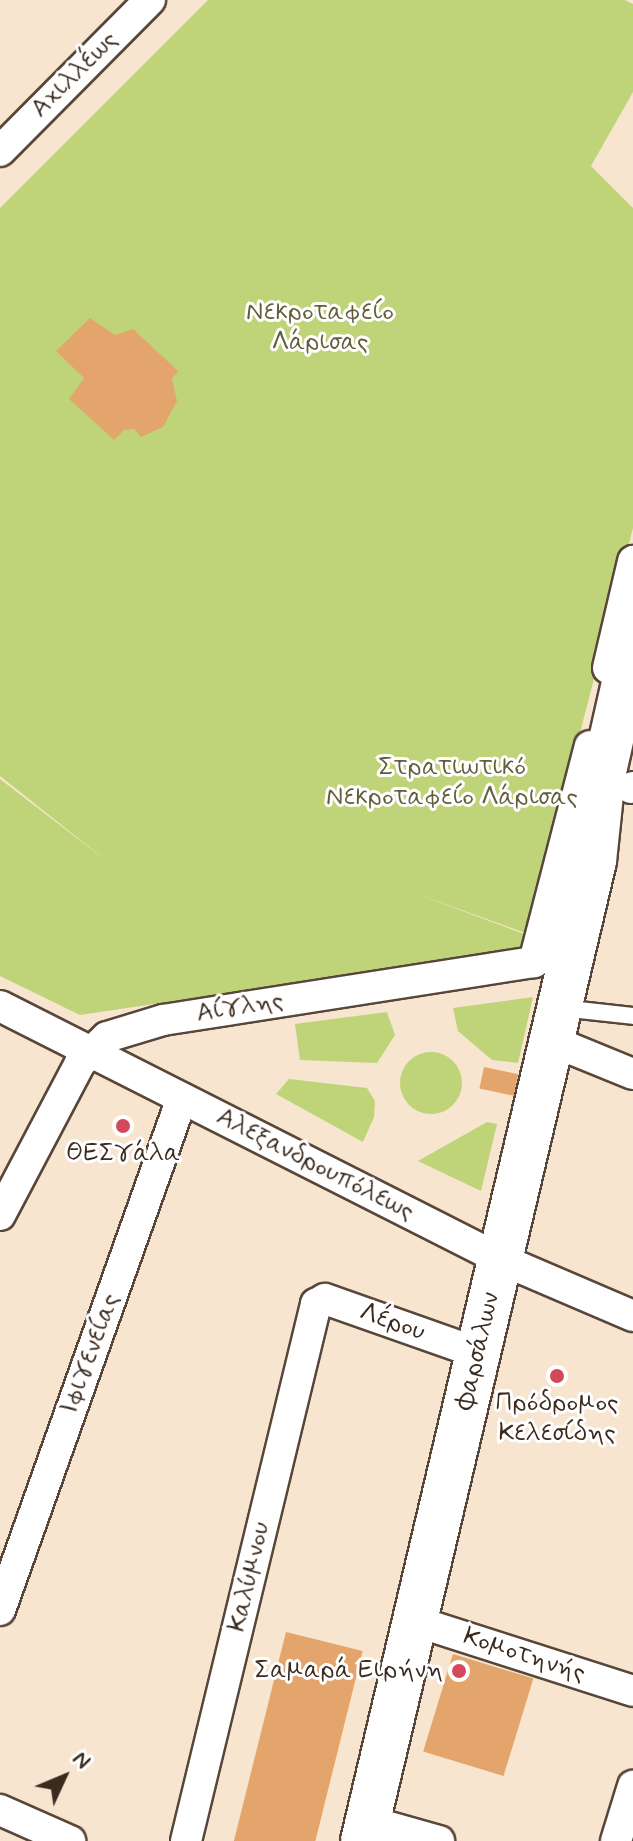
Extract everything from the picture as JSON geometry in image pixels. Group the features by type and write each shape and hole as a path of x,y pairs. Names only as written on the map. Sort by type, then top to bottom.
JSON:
{"main road":[{"path":"625,783 633,643"},
{"name":"Φαρσάλων","path":"365,1831 594,861 625,783"}],"street":[{"name":"Αχιλλέως","path":"0,151 150,0"},
{"path":"534,962 633,561"},
{"name":"Αίγλης","path":"89,1051 107,1037 163,1020 534,962 576,938"},
{"name":"Αλεξανδρουπόλεως","path":"0,1006 500,1259 633,1316"},
{"path":"556,1024 633,1074"},
{"path":"0,1215 89,1051"},
{"name":"Ιφιγενείας","path":"0,1610 182,1098"},
{"name":"Λέρου","path":"312,1312 325,1299 478,1353"},
{"name":"Καλύμνου","path":"186,1841 312,1312"},
{"name":"Κομοτηνής","path":"415,1621 633,1691"},
{"path":"616,1841 633,1786"},
{"path":"0,1810 70,1841"},
{"path":"365,1831 439,1841"}],"lane":[{"path":"556,1024 633,1016"}],"green space":[{"name":"Νεκροταφείο Λάρισας","path":"208,0 625,0 633,4 633,92 591,166 633,208 633,528 528,934 412,892 527,935 522,949 80,1015 0,976 0,779 108,862 0,776 0,208"},
{"path":"533,997 518,1063 492,1060 458,1031 453,1008"},
{"path":"387,1012 395,1035 377,1063 300,1060 295,1024"},
{"path":"431,1052 443,1054 453,1061 460,1071 460,1095 453,1105 443,1112 431,1114 419,1112 409,1105 402,1095 400,1083 402,1071 409,1061 419,1054"},
{"path":"289,1079 367,1088 375,1101 374,1117 363,1142 276,1094"},
{"path":"487,1122 497,1124 481,1191 418,1161"}],"building":[{"path":"90,318 115,335 133,329 178,371 172,379 177,401 163,427 141,437 134,429 124,430 114,440 69,399 84,378 56,351"},
{"path":"484,1067 518,1074 514,1096 479,1089"},
{"path":"286,1632 363,1651 315,1841 234,1841"},
{"path":"453,1654 533,1679 504,1776 423,1752"}],"place":[{"name":"ΘΕΣγάλα","path":"123,1126"},
{"name":"Πρόδρομος Κελεσίδης","path":"557,1376"},
{"name":"Σαμαρά Ειρήνη","path":"459,1671"}],"park label":[{"name":"Στρατιωτικό Νεκροταφείο Λάρισας","path":"452,783"}]}
